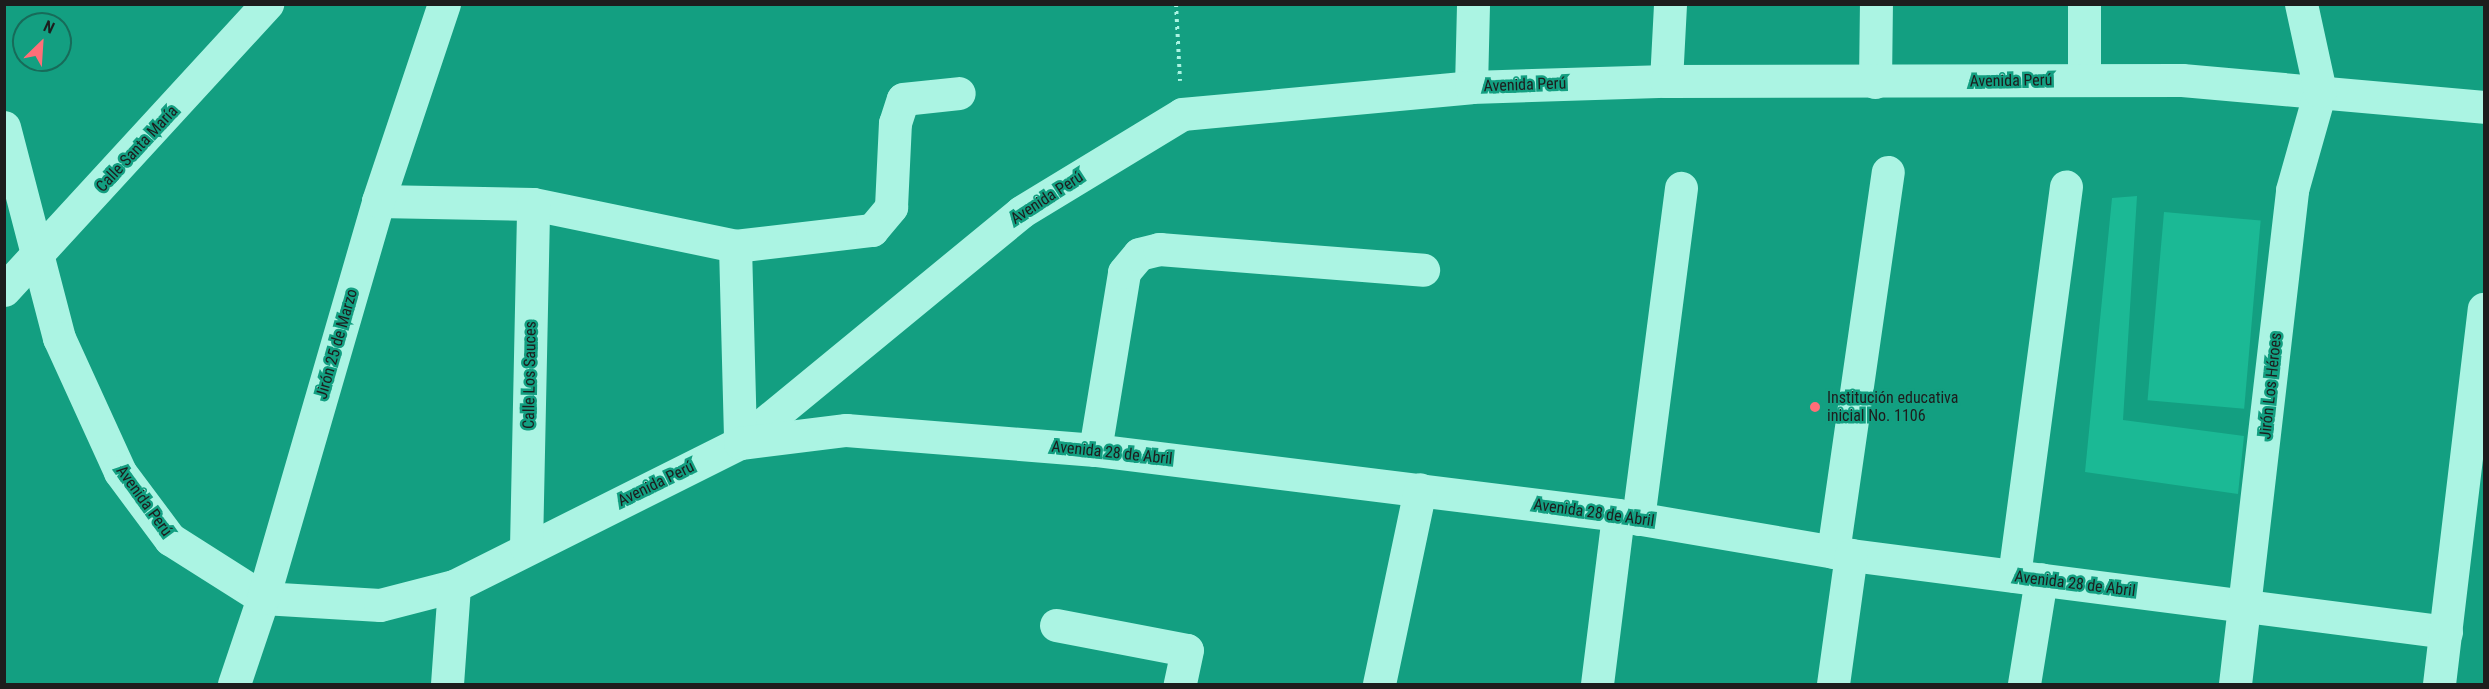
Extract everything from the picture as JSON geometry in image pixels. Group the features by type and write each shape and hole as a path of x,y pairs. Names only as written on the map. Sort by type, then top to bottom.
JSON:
{"street":[{"name":"Calle Santa María","path":"4,290 267,4"},
{"name":"Jirón 25 de Marzo","path":"234,684 263,598 378,201 444,4"},
{"path":"1471,87 1473,4"},
{"path":"1666,81 1670,4"},
{"path":"1875,82 1876,4"},
{"path":"2084,4 2084,80"},
{"path":"2301,4 2320,91"},
{"name":"Avenida Perú","path":"4,127 59,338 120,472 170,539 263,598 380,605 454,586 526,547 740,442 1022,212 1182,114 1471,87 1666,81 2182,80 2484,107"},
{"name":"Jirón Los Héroes","path":"2235,684 2247,606 2292,190 2320,91"},
{"path":"378,201 533,204 735,246 872,230 891,207 895,123 903,99 959,93"},
{"path":"1833,684 1842,553 1888,172"},
{"path":"2024,684 2028,578 2066,186"},
{"path":"1597,684 1628,517 1681,188"},
{"name":"Calle Los Sauces","path":"526,547 533,204"},
{"path":"735,246 740,442"},
{"path":"1095,450 1124,272 1139,254 1159,249 1423,270"},
{"path":"2439,684 2484,309"},
{"name":"Avenida 28 de Abril","path":"740,442 846,430 1095,450 1420,489 1628,517 1842,553 2446,632"},
{"path":"1378,684 1420,489"},
{"path":"447,684 454,586"},
{"path":"1056,625 1187,650 1180,684"}],"path":[{"path":"1176,4 1182,114"}],"green space":[{"path":"2137,196 2123,420 2244,436 2238,494 2085,472 2112,198"},
{"path":"2164,212 2261,220 2244,409 2148,400"}],"place":[{"name":"Institución educativa inicial No. 1106","path":"1815,407"}]}
